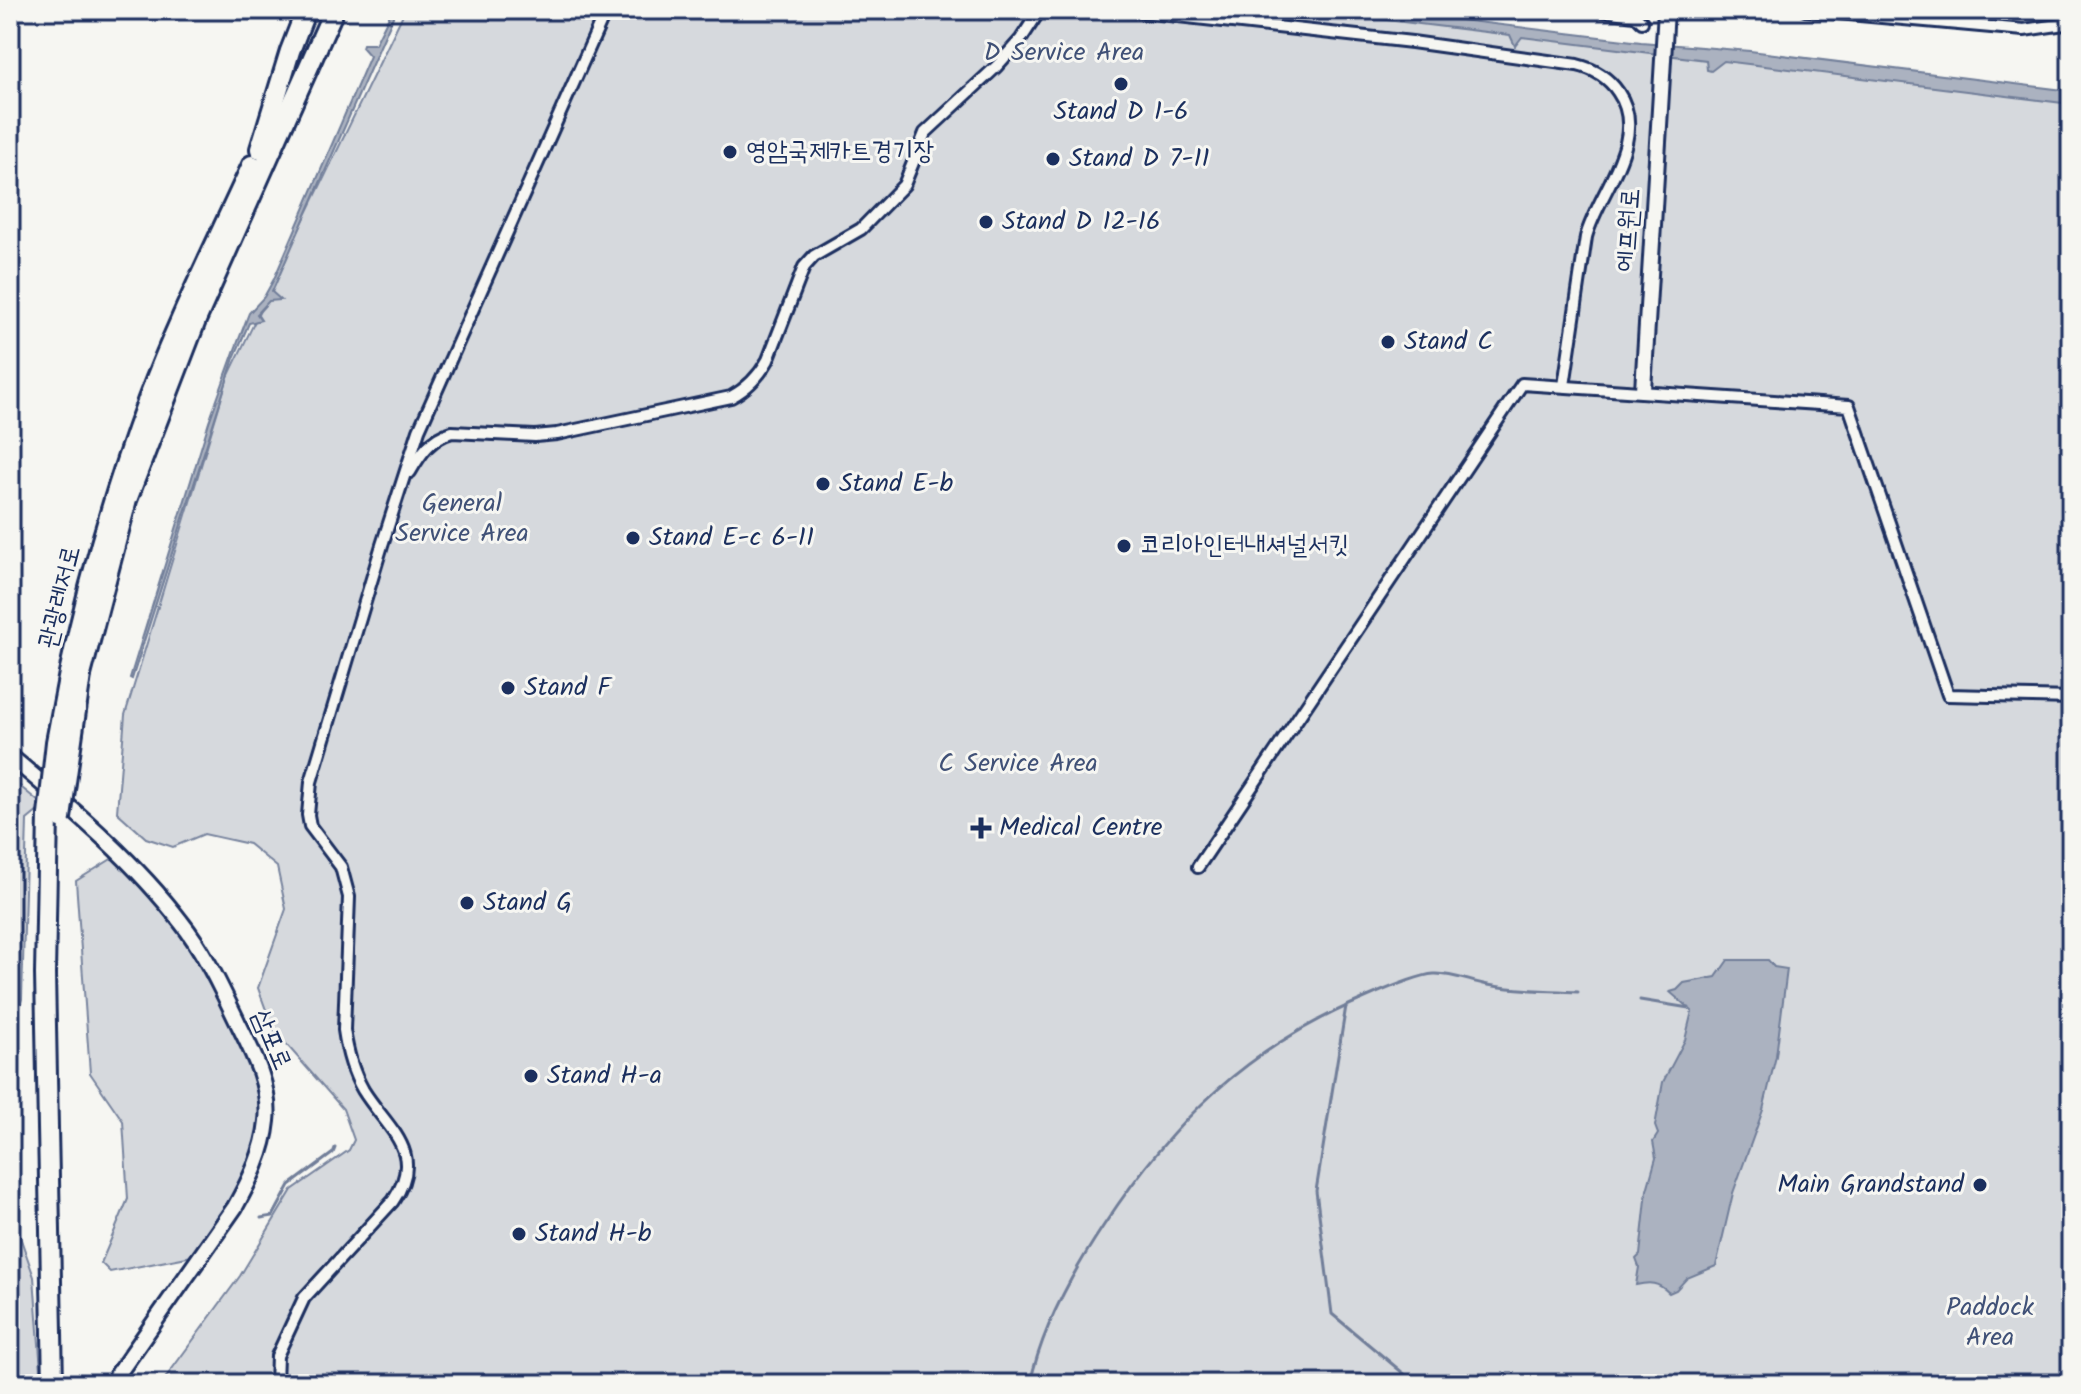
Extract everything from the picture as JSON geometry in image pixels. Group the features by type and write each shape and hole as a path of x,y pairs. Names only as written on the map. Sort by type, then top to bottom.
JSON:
{"highway":[{"path":"267,147 290,51 306,10"},
{"name":"관광레저로","path":"267,147 322,10"},
{"name":"관광레저로","path":"64,1384 56,742 75,674 86,592 149,396 190,317 267,147 334,10"},
{"path":"267,147 319,63 343,10"},
{"name":"관광레저로","path":"53,1384 45,933 55,816"}],"street":[{"path":"276,1384 277,1356 304,1298 393,1201 407,1173 401,1142 363,1089 347,1051 344,1030 349,911 347,884 341,867 314,834 308,815 314,771 399,491 426,416 606,10"},
{"path":"426,416 428,428 434,431 535,436 731,397 743,390 768,360 804,267 814,256 861,229 904,185 925,133 996,67 1021,39 1040,10"},
{"path":"1124,10 1535,59 1589,68 1609,81 1626,110 1627,137 1586,237 1564,386"},
{"path":"1595,10 1635,15 1642,22"},
{"path":"1805,10 2024,30 2071,23"},
{"name":"에프원로","path":"1643,390 1666,17"},
{"path":"1198,867 1522,384 1849,406 1948,695 2071,698"},
{"path":"399,491 421,454 439,436 452,432"},
{"name":"삼포로","path":"10,756 122,857 182,923 222,990 266,1089 267,1122 250,1180 235,1207 111,1384"}],"green space":[{"name":"코리아인터내셔널서킷","path":"405,10 1341,10 2071,99 2071,1384 161,1384 240,1276 292,1190 349,1150 354,1140 343,1109 273,1029 258,988 286,909 277,867 249,844 204,834 173,847 146,838 117,812 125,715 228,377"},
{"path":"11,779 44,806 27,820 22,999 10,1047"},
{"path":"113,858 152,896 182,935 244,1048 260,1091 259,1127 246,1174 192,1256 110,1272 101,1263 128,1199 123,1121 90,1073 76,881"},
{"path":"10,1208 34,1277 42,1384 10,1384"}],"shaded area":[{"path":"392,10 396,10 272,292 281,300 269,301 257,314 261,320 249,323 234,358 132,679 209,422 249,313 264,297 274,279 370,56 363,44 375,44"},
{"path":"1304,10 1378,10 1641,42 1750,51 2071,91 2071,104 1724,61 1711,71 1707,70 1706,60 1522,37 1515,46 1510,35"},
{"path":"1728,960 1768,960 1774,967 1787,969 1776,1056 1763,1110 1733,1193 1716,1266 1687,1278 1669,1293 1654,1284 1636,1285 1639,1267 1636,1259 1640,1255 1647,1190 1656,1158 1653,1142 1658,1134 1655,1126 1663,1082 1685,1040 1692,1011 1670,992 1684,983 1716,977"}],"waterway":[{"path":"1030,1384 1042,1342 1060,1301 1081,1262 1130,1187 1186,1120 1216,1090 1249,1064 1323,1018 1365,998 1427,975 1447,975 1510,988 1578,992"},
{"path":"1640,1000 1689,1008"},
{"path":"1346,1006 1316,1191 1332,1314 1415,1383"},
{"path":"261,1218 273,1216 290,1185 333,1153 335,1148"}],"place":[{"name":"Stand D 1-6","path":"1121,84"},
{"name":"영암국제카트경기장","path":"730,152"},
{"name":"Stand D 7-11","path":"1053,159"},
{"name":"Stand D 12-16","path":"986,222"},
{"name":"Stand C","path":"1388,342"},
{"name":"Stand E-b","path":"823,484"},
{"name":"Stand E-c 6-11","path":"633,538"},
{"name":"코리아인터내셔널서킷","path":"1124,546"},
{"name":"Stand F","path":"508,688"},
{"name":"Medical Centre","path":"981,828"},
{"name":"Stand G","path":"467,903"},
{"name":"Stand H-a","path":"531,1076"},
{"name":"Main Grandstand","path":"1980,1185"},
{"name":"Stand H-b","path":"519,1234"}],"park label":[{"name":"D Service Area","path":"1064,53"},
{"name":"General Service Area","path":"462,519"},
{"name":"C Service Area","path":"1018,764"},
{"name":"Paddock Area","path":"1990,1323"}]}
